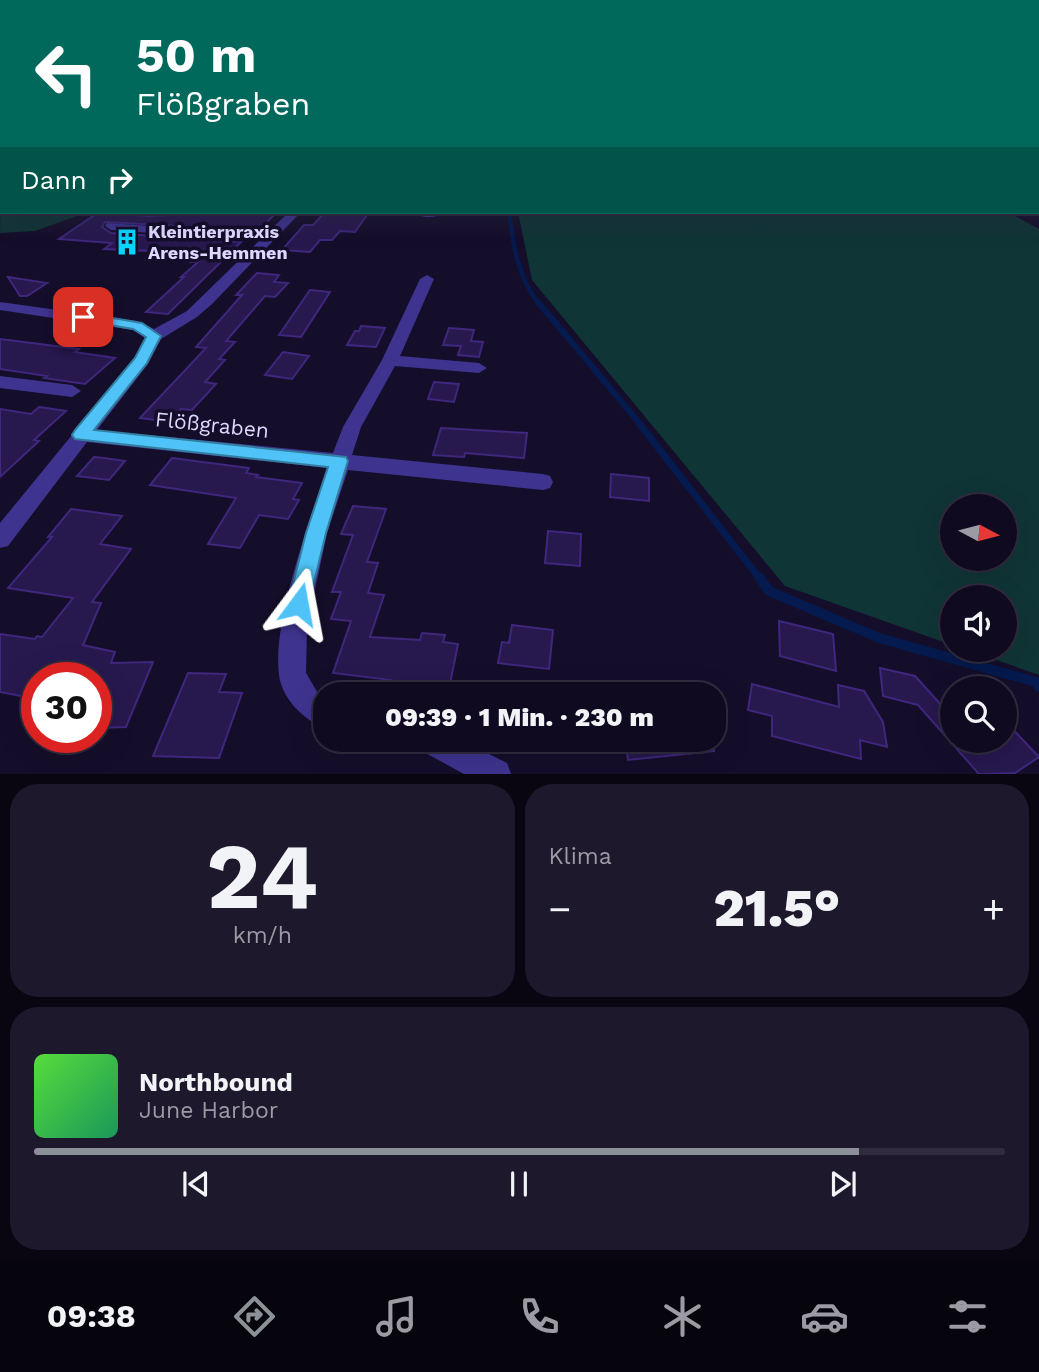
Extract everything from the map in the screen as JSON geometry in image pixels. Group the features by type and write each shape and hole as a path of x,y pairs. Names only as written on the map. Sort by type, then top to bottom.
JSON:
{"street":[{"path":"0,539 142,360 154,336 192,314 207,301 293,214"},
{"path":"111,226 268,238"},
{"path":"313,707 299,692 292,676 291,652 316,533 352,427 390,360 427,279"},
{"path":"0,306 137,326 154,336"},
{"path":"390,360 478,368"},
{"path":"0,382 72,391"},
{"name":"Flößgraben","path":"81,435 543,482"},
{"path":"453,752 496,774"}],"green space":[{"path":"0,214 82,214 35,231 0,233"},
{"path":"518,214 1012,214 1039,229 1039,675 1002,662 1017,662 1017,585 940,585 940,641 785,586 532,280"}],"building":[{"path":"96,214 275,214 260,229 253,230 105,222 102,227 111,233 241,242 168,314 146,312 198,262 191,262 200,253 104,249 112,243 59,239"},
{"path":"323,214 368,214 355,232 340,231 332,240 320,240 310,252 282,250 304,225 313,225"},
{"path":"257,273 279,275 274,282 288,283 275,297 265,296 226,341 235,342 219,359 225,360 205,382 216,384 192,410 181,409 170,422 140,418 206,348 196,347 242,295 236,295"},
{"path":"8,277 47,283 27,296 20,296"},
{"path":"310,290 330,292 301,337 279,335"},
{"path":"361,326 385,328 376,347 347,345"},
{"path":"449,328 474,330 471,341 483,342 479,357 458,355 461,346 443,345"},
{"path":"0,339 79,349 75,352 115,358 85,384 44,378 47,376 0,369"},
{"path":"283,352 309,356 292,379 265,375"},
{"path":"434,382 459,384 454,402 428,399"},
{"path":"39,407 66,411 34,440 39,441 0,477 0,409 31,414"},
{"path":"441,428 527,433 524,458 465,453 464,457 433,455"},
{"path":"94,457 125,461 109,480 77,476"},
{"path":"172,458 249,468 246,473 258,475 256,477 302,483 293,499 299,500 288,519 259,515 240,548 208,544 236,498 150,485"},
{"path":"611,474 649,478 649,501 610,497"},
{"path":"353,506 386,509 367,562 378,563 368,593 384,595 370,637 420,640 422,633 445,635 443,642 458,644 450,682 390,682 333,673 351,621 331,619 341,592 332,592 353,535 341,534"},
{"path":"71,509 122,516 100,544 131,549 92,602 101,603 83,645 115,652 111,662 21,662 21,696 0,692 0,634 35,639 37,636 42,637 73,598 8,588 52,537 48,537"},
{"path":"548,531 581,534 580,566 545,563"},
{"path":"779,621 833,634 836,671 780,656"},
{"path":"512,625 553,630 549,669 498,663 502,642 509,643"},
{"path":"153,662 126,727 112,727 112,663"},
{"path":"880,668 915,676 940,704 940,730 918,705 883,696"},
{"path":"188,673 226,674 219,692 242,693 219,758 153,756"},
{"path":"752,684 839,707 838,685 864,691 883,722 887,747 860,740 861,759 772,736 772,716 748,710"},
{"path":"1017,734 1039,757 1015,773 979,774 960,753 1017,753"},
{"path":"627,752 704,752 628,760"}],"waterway":[{"path":"509,214 521,272 539,304"},
{"path":"538,302 641,425"},
{"path":"639,423 760,579"},
{"path":"759,577 769,591 879,638 1036,682 1039,687"}],"place":[{"name":"Kleintierpraxis Arens-Hemmen","path":"127,242"}],"route":[{"path":"83,317 137,326 154,336 142,360 81,435 339,461 316,533 299,604"}]}
